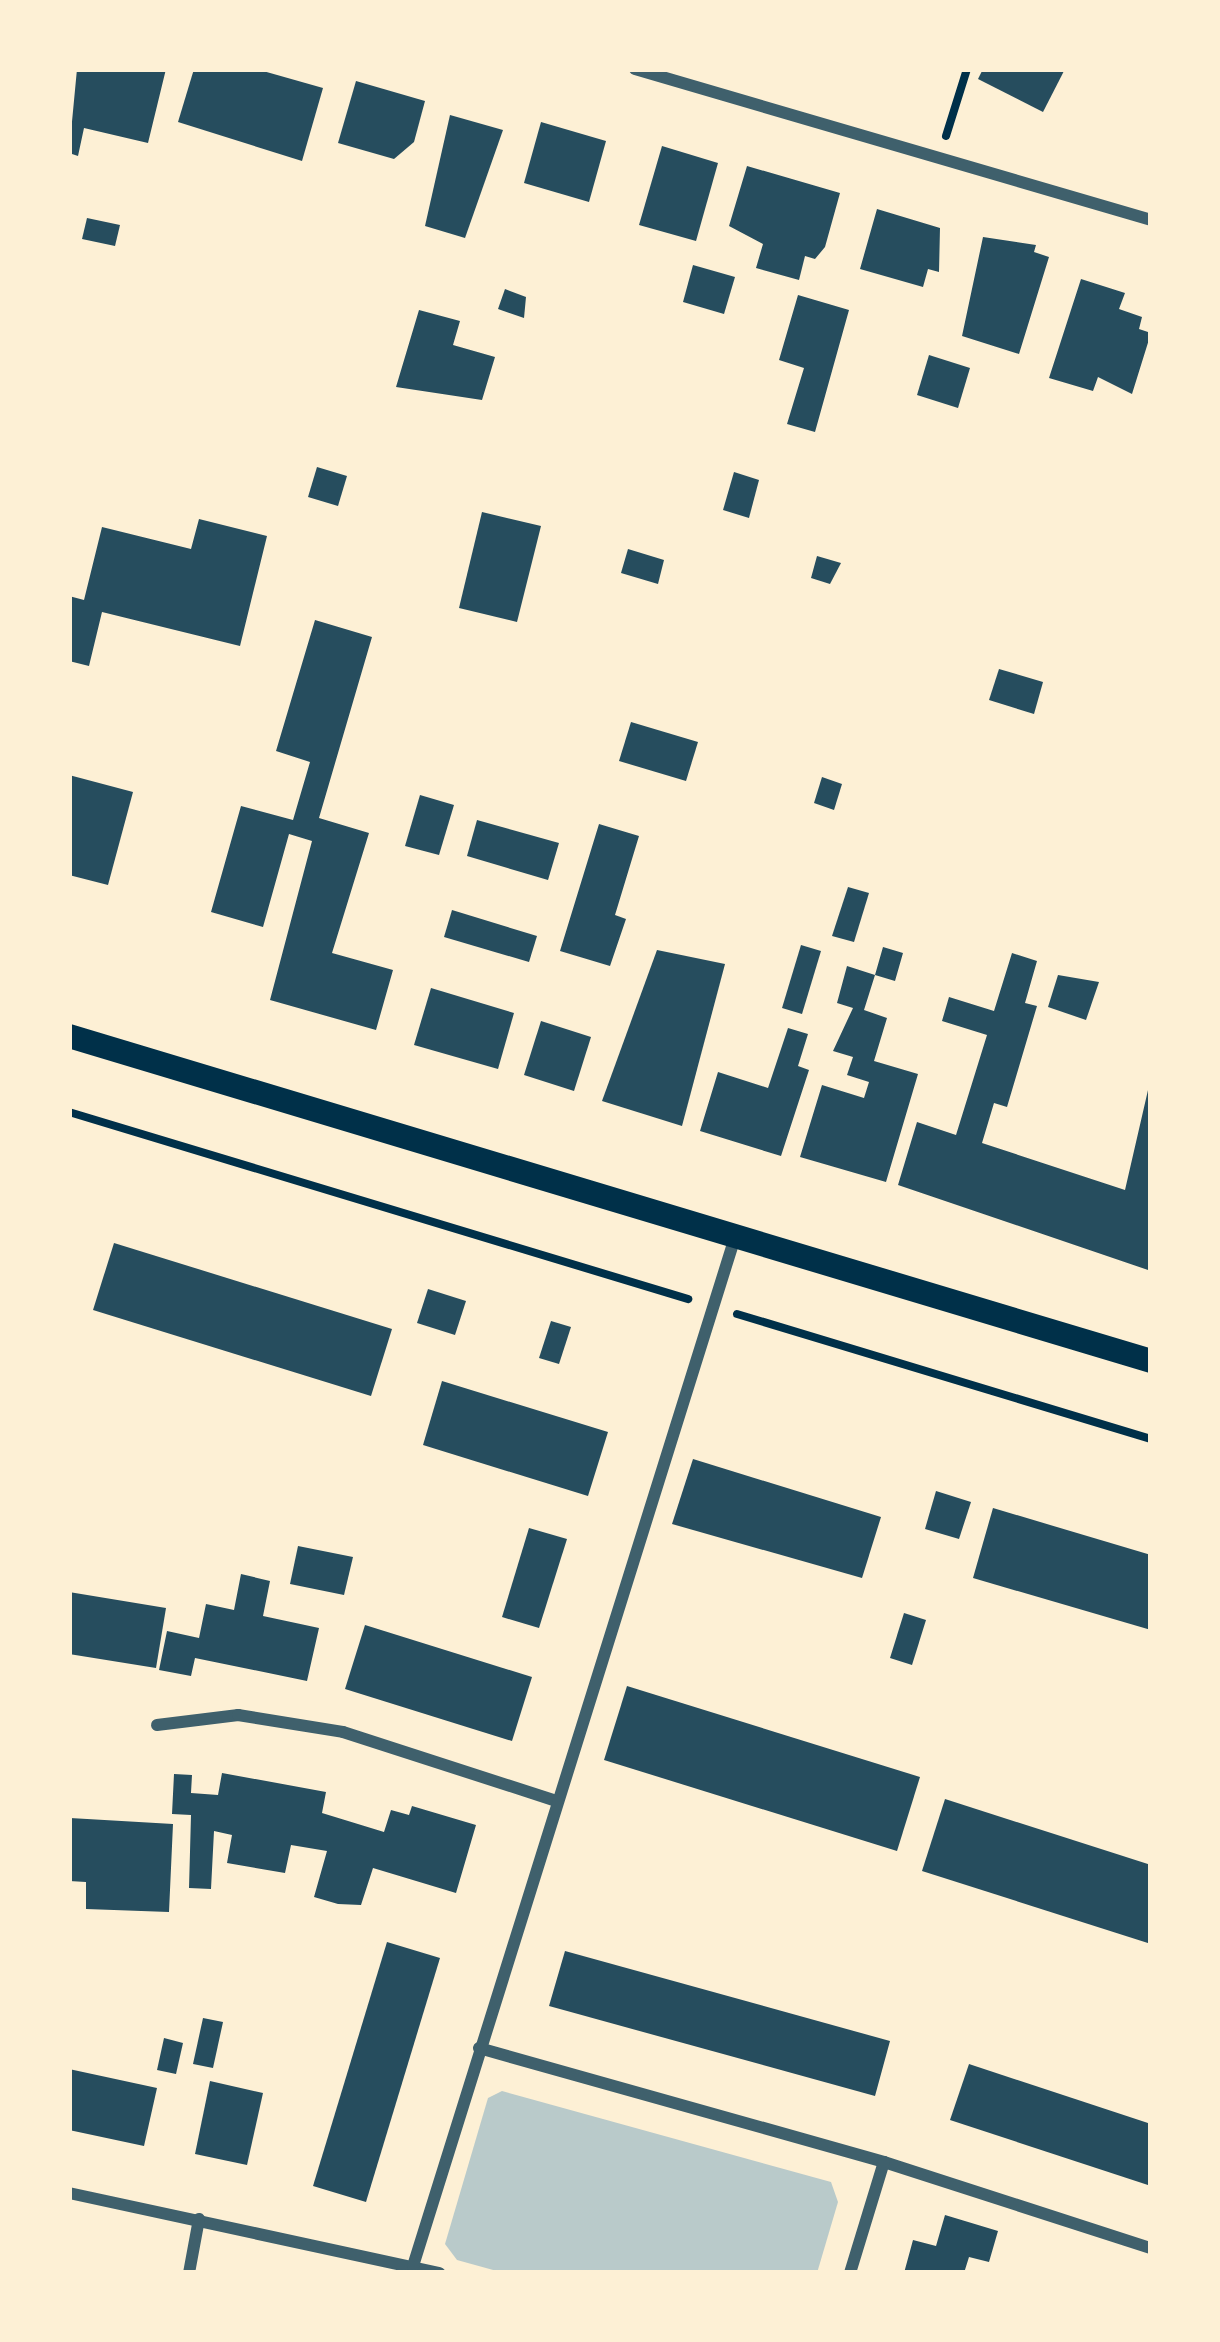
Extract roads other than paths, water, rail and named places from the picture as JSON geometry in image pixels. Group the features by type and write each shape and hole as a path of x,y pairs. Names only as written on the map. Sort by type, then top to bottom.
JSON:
{"main road":[{"path":"69,1036 736,1232 1151,1361"}],"street":[{"path":"635,69 1151,220"},
{"path":"413,2266 553,1801 736,1232"},
{"path":"158,1725 238,1714 343,1732 553,1801"},
{"path":"479,2048 884,2162 1151,2248"},
{"path":"850,2273 884,2162"},
{"path":"69,2194 200,2218 439,2273"},
{"path":"189,2273 200,2218"}]}
